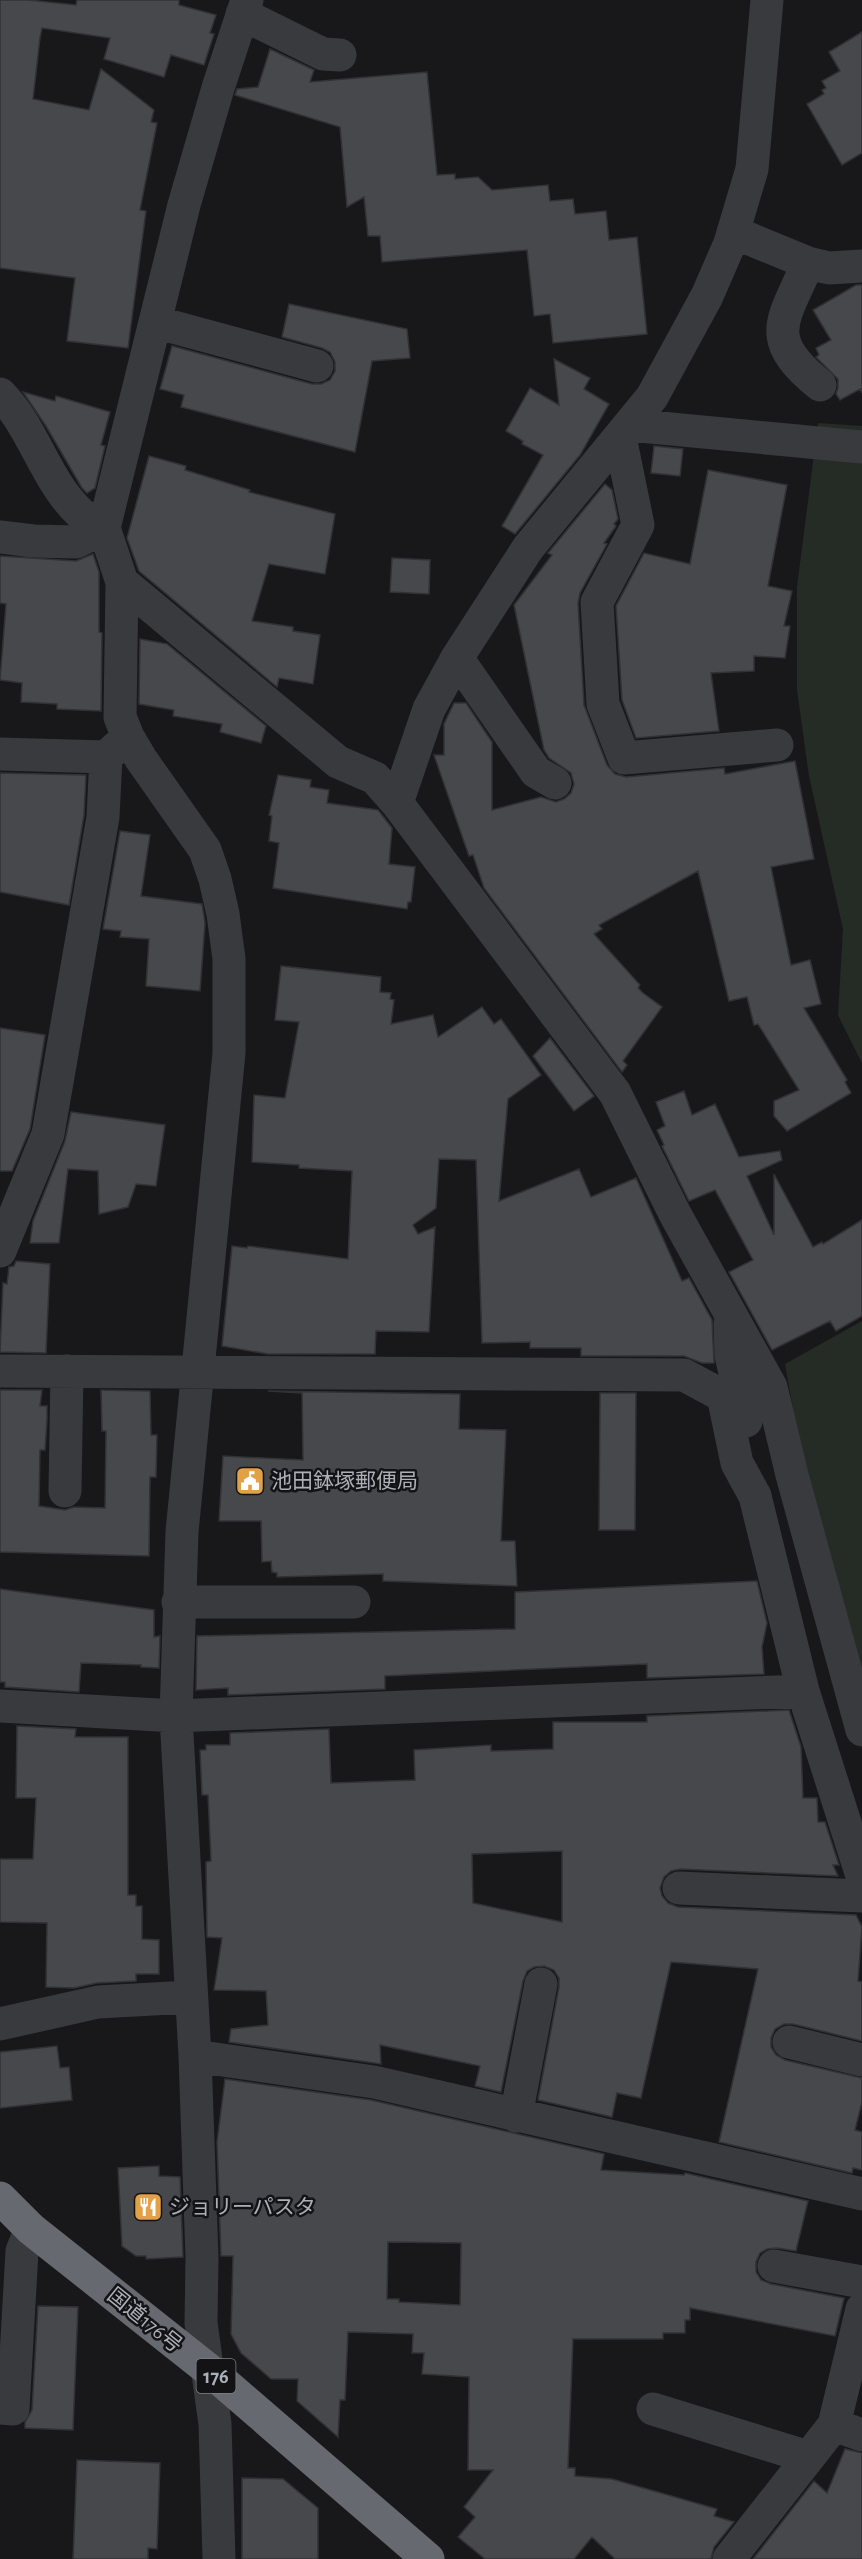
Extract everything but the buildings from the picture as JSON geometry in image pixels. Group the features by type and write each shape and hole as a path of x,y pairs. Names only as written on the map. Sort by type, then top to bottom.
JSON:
{"highway":[{"name":"国道176号","path":"0,2198 31,2229 208,2370 428,2559"}],"street":[{"path":"397,803 429,709 457,658 528,548 652,398 707,296 733,231 752,169 767,0"},
{"path":"0,1251 48,1134 117,747 120,717 122,582 104,528 184,205 242,4 323,54 340,55"},
{"path":"733,231 808,263 829,268 862,266"},
{"path":"808,263 782,321 781,336 799,367 820,385"},
{"path":"155,322 316,366"},
{"path":"0,394 13,407 65,496 82,514 104,528"},
{"path":"624,431 862,447"},
{"path":"624,431 638,525 597,602 603,704 624,758 777,745"},
{"path":"0,537 33,541 76,542 104,528"},
{"path":"122,582 338,762 375,778 397,803 615,1093 675,1214 771,1386 792,1475 862,1730"},
{"path":"457,658 536,772 555,783"},
{"path":"0,754 117,747"},
{"path":"117,747 205,850 223,914 229,959 229,1053 182,1532 176,1716 195,2056 202,2258 201,2323 216,2441 219,2559"},
{"path":"730,1313 731,1354 757,1463 754,1496"},
{"path":"0,1371 684,1376 723,1396 737,1463 754,1496 803,1691 862,1876"},
{"path":"65,1491 67,1371"},
{"path":"178,1602 354,1602"},
{"path":"0,1706 176,1716 803,1691"},
{"path":"679,1888 862,1896"},
{"path":"516,2116 541,1984"},
{"path":"0,2024 98,2002 190,1997"},
{"path":"789,2042 862,2060"},
{"path":"195,2056 374,2082 862,2194"},
{"path":"0,2408 13,2409 22,2251 31,2229"},
{"path":"774,2265 862,2282"},
{"path":"729,2559 808,2457 848,2430 862,2308"},
{"path":"653,2409 808,2457"}],"shaded area":[{"path":"818,423 862,426 862,1063 838,1015 843,929 809,776 797,690 797,587"},
{"path":"862,1321 862,1682 802,1460 785,1364"}],"place":[{"name":"池田鉢塚郵便局","path":"250,1481"},
{"name":"ジョリーパスタ","path":"148,2207"}]}
